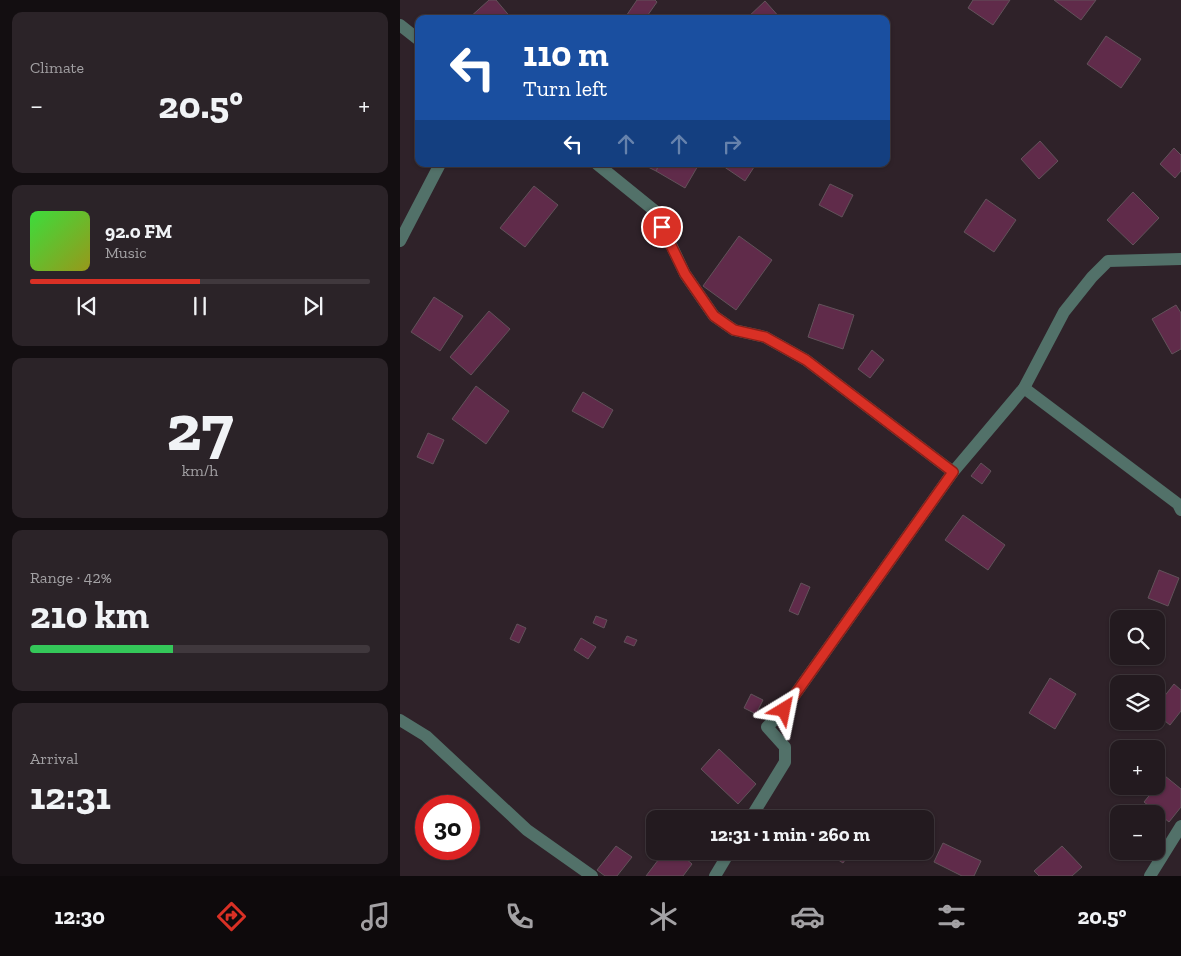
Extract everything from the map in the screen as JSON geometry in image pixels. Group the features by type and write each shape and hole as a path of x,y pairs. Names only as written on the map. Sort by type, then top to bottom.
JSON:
{"street":[{"path":"400,26 415,37"},
{"path":"400,241 438,167"},
{"path":"601,167 655,211 685,274 714,316 734,330 765,337 806,360 953,472"},
{"path":"756,810 785,762 785,748 767,727 784,710 953,472 1024,388 1064,312 1092,277 1108,261 1181,259"},
{"path":"1024,388 1178,504 1181,510"},
{"path":"400,720 426,736 526,830 592,876"},
{"path":"1150,876 1181,826"},
{"path":"715,876 725,860"}],"building":[{"path":"489,0 496,0 509,15 472,15"},
{"path":"637,0 655,0 657,2 648,15 627,15"},
{"path":"973,0 1010,0 993,25 968,8"},
{"path":"1054,0 1096,0 1081,20"},
{"path":"765,1 777,15 750,15"},
{"path":"1106,36 1141,59 1121,88 1087,64"},
{"path":"1040,141 1058,161 1039,179 1021,159"},
{"path":"1174,148 1181,155 1181,171 1175,178 1160,164"},
{"path":"648,167 658,167 656,171"},
{"path":"658,167 697,167 685,188 656,171"},
{"path":"724,167 754,167 745,181"},
{"path":"830,184 853,195 842,217 819,205"},
{"path":"534,186 558,205 525,247 500,228"},
{"path":"1133,192 1159,218 1133,245 1107,220"},
{"path":"986,199 1016,220 994,252 964,232"},
{"path":"739,236 772,260 736,310 703,286"},
{"path":"434,297 463,316 440,351 411,332"},
{"path":"819,304 854,315 843,349 808,337"},
{"path":"1176,305 1181,313 1181,349 1172,354 1152,319"},
{"path":"489,311 510,329 471,375 450,357"},
{"path":"872,350 884,360 870,378 858,369"},
{"path":"476,386 509,411 486,444 452,419"},
{"path":"583,392 613,410 603,428 572,411"},
{"path":"428,433 444,440 433,464 417,457"},
{"path":"981,463 991,471 982,484 971,476"},
{"path":"963,515 1005,545 988,570 945,540"},
{"path":"1159,570 1179,578 1168,606 1148,598"},
{"path":"801,583 810,587 798,615 789,611"},
{"path":"596,616 607,620 604,628 593,623"},
{"path":"517,624 526,628 519,643 510,639"},
{"path":"627,636 637,640 634,646 624,642"},
{"path":"581,638 596,647 588,659 574,650"},
{"path":"1050,678 1076,694 1055,729 1029,713"},
{"path":"1174,684 1181,690 1181,711 1170,725 1165,721 1165,696"},
{"path":"751,694 763,700 756,714 744,708"},
{"path":"719,749 756,784 738,804 701,769"},
{"path":"1165,776 1181,789 1181,807 1169,822 1165,819 1165,805 1148,805 1144,802 1150,795 1165,795"},
{"path":"943,843 981,861 974,876 962,876 934,862"},
{"path":"616,846 632,857 617,876 605,876 597,870"},
{"path":"1062,846 1082,867 1072,876 1039,876 1034,871"},
{"path":"658,860 687,860 692,864 683,876 646,876"}],"route":[{"path":"662,227 685,274 714,316 734,330 765,337 806,360 953,472 784,710"}]}
